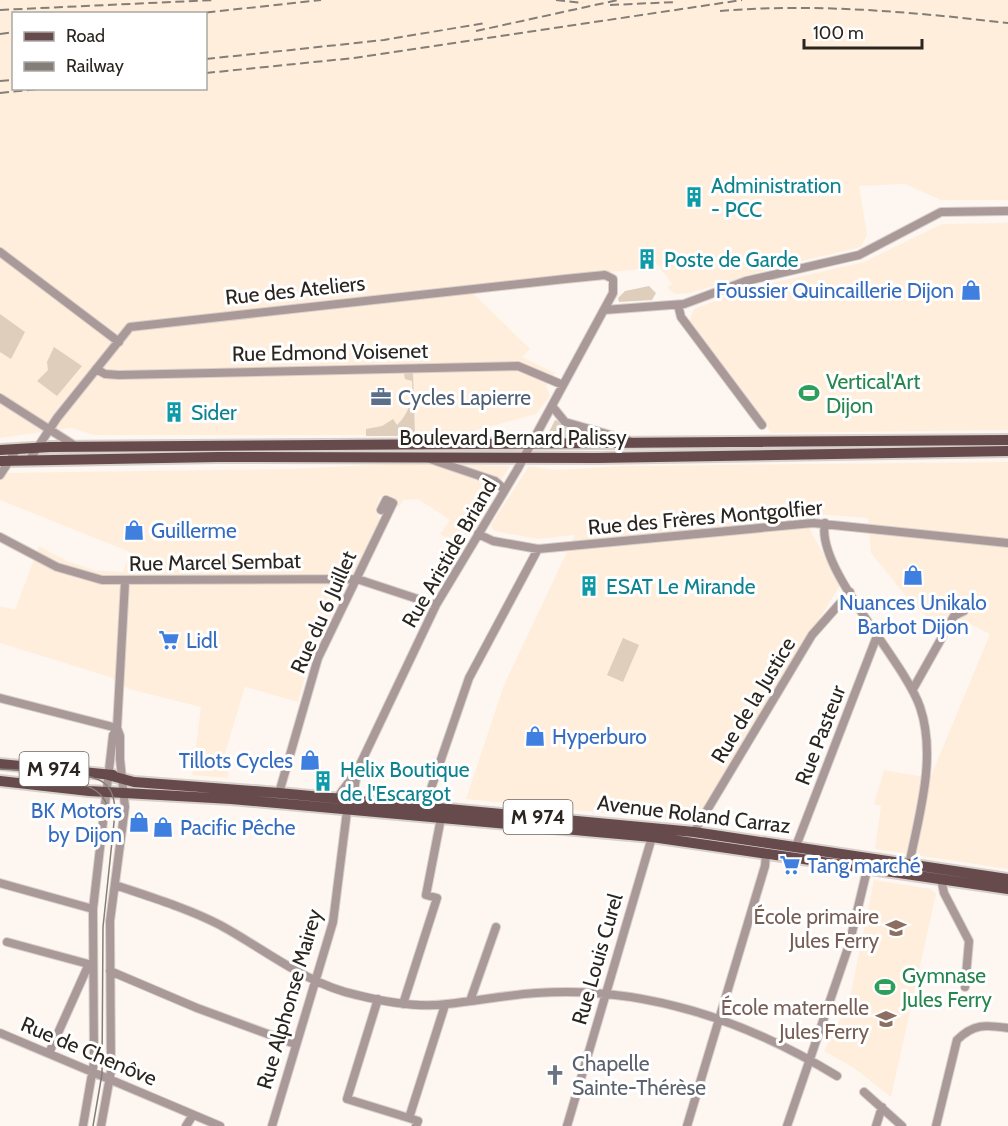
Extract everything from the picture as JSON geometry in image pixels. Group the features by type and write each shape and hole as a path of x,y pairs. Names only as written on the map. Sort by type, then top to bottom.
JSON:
{"main road":[{"name":"Boulevard Bernard Palissy","path":"17,456 37,447 1008,440"},
{"path":"0,450 17,456"},
{"name":"Boulevard Bernard Palissy","path":"17,456 523,459 1008,451"},
{"name":"M 974","path":"0,764 215,788 231,794"},
{"name":"M 974","path":"0,781 89,791 231,794"},
{"name":"Avenue Roland Carraz","path":"231,794 279,793 694,832 1008,879"},
{"name":"Avenue Roland Carraz","path":"231,794 347,811 652,837 1008,889"},
{"path":"326,808 352,800"},
{"path":"766,854 796,846"}],"street":[{"path":"604,310 678,305 746,281 859,255 941,212 1008,211"},
{"path":"0,252 118,342"},
{"name":"Rue des Ateliers","path":"37,447 130,327 608,275 614,282 613,293"},
{"name":"Rue Aristide Briand","path":"337,798 357,771 435,605 523,459 613,293"},
{"path":"678,305 681,317 762,425"},
{"name":"Rue Edmond Voisenet","path":"96,369 105,374 119,375 518,366 563,384"},
{"path":"0,398 39,425 50,429 78,447"},
{"name":"Boulevard Bernard Palissy","path":"552,406 565,422 638,444"},
{"path":"0,475 17,456"},
{"path":"428,458 495,480 505,490"},
{"name":"Rue du 6 Juillet","path":"279,793 318,658 393,503 386,500 381,510"},
{"path":"825,523 824,536 827,549 877,636 913,689 925,730 927,765 909,865"},
{"name":"Rue des Frères Montgolfier","path":"478,534 493,541 538,549 732,529 825,523 1008,543"},
{"name":"Rue Marcel Sembat","path":"0,537 75,574 102,580 124,582 357,579 435,605"},
{"path":"425,806 469,678 538,549"},
{"path":"101,1126 110,1079 110,921 130,793 123,777 120,736 117,728 124,582"},
{"name":"Rue de la Justice","path":"694,832 812,635 850,592"},
{"path":"913,689 954,616 964,611"},
{"name":"Rue Pasteur","path":"796,846 877,636"},
{"path":"0,698 117,728"},
{"path":"83,1126 93,1072 90,965 93,909 113,735 117,728"},
{"name":"Rue Aristide Briand","path":"352,800 357,771"},
{"name":"Rue Alphonse Mairey","path":"272,1126 333,922 347,811"},
{"path":"403,1004 437,898 426,895 441,818"},
{"name":"Rue Louis Curel","path":"567,1126 652,837"},
{"path":"687,1126 765,866 766,854"},
{"path":"787,1126 849,945 867,870"},
{"path":"941,879 944,892 969,941 965,987"},
{"path":"0,883 93,909"},
{"path":"115,885 219,925 315,983 403,1004 445,1005 537,993 605,995 662,1002 758,1032 837,1076"},
{"path":"470,1001 495,927"},
{"path":"7,942 90,965"},
{"path":"49,1053 90,965"},
{"path":"110,971 197,1008 295,1044"},
{"path":"378,999 347,1099 409,1118 417,1124"},
{"path":"409,1118 445,1005"},
{"path":"936,1126 957,1040 968,1030 981,1024 1008,1028"},
{"name":"Rue de Chenôve","path":"0,1033 193,1114 207,1124 220,1126"},
{"path":"864,1092 902,1126"},
{"path":"876,1126 882,1107"},
{"path":"186,1126 193,1114"}],"shaded area":[{"path":"0,0 1008,0 1008,200 941,200 905,184 859,186 867,235 861,247 781,266 691,293 675,294 667,288 672,284 657,264 652,268 475,285 475,295 530,349 522,357 555,373 546,386 550,396 536,414 459,435 94,435 71,428 0,438"},
{"path":"1008,223 1008,430 771,433 753,404 689,321 694,309 746,289 864,262 942,224"},
{"path":"649,286 656,293 652,300 619,302 618,298 625,291"},
{"path":"0,314 25,332 11,359 0,352"},
{"path":"54,347 82,366 57,396 37,381 48,370 47,362"},
{"path":"413,372 415,436 366,436 366,429 382,426 393,419 397,425 401,420 408,410 412,393 412,381 405,379 404,374"},
{"path":"555,420 604,438 546,438"},
{"path":"1008,462 1008,869 875,849 881,806 874,804 884,770 930,778 990,634 956,617 947,632 913,605 871,553 868,518 801,513 840,585 700,817 688,821 466,799 504,685 575,535 538,539 494,531 491,525 529,466 555,470 621,466"},
{"path":"406,463 510,466 459,547 440,534 450,520 418,499 403,500 399,507 380,496 376,509 380,520 311,656 298,702 245,687 223,760 229,769 228,778 192,775 201,707 129,689 110,677 0,643 0,606 15,610 39,546 67,561 94,570 123,572 130,552 0,500 0,473 293,469"},
{"path":"623,638 639,645 623,682 607,675"},
{"path":"874,880 931,889 936,894 891,1097 854,1068 824,1051 849,1002"}],"tram line":[{"path":"0,769 84,776 104,783 113,796 115,813 103,927 102,1074 93,1126"},
{"path":"42,781 73,783 91,788 99,793 109,811"}],"railway":[{"path":"0,10 215,0"},
{"path":"207,12 321,0"},
{"path":"556,0 583,3"},
{"path":"476,31 618,0"},
{"path":"207,73 354,58 742,0"},
{"path":"610,5 676,2"},
{"path":"720,11 828,8 936,15 1008,23"},
{"path":"207,59 384,40 485,23"},
{"path":"0,34 12,32"},
{"path":"0,81 12,80"},
{"path":"0,93 29,90"}],"place":[{"name":"Administration - PCC","path":"694,197"},
{"name":"Poste de Garde","path":"647,259"},
{"name":"Foussier Quincaillerie Dijon","path":"971,290"},
{"name":"Vertical'Art Dijon","path":"809,393"},
{"name":"Cycles Lapierre","path":"381,397"},
{"name":"Sider","path":"174,412"},
{"name":"Guillerme","path":"134,530"},
{"name":"Nuances Unikalo Barbot Dijon","path":"913,575"},
{"name":"ESAT Le Mirande","path":"589,586"},
{"name":"Lidl","path":"169,640"},
{"name":"Hyperburo","path":"535,736"},
{"name":"Tillots Cycles","path":"310,760"},
{"name":"Helix Boutique de l'Escargot","path":"323,781"},
{"name":"BK Motors by Dijon","path":"139,822"},
{"name":"Pacific Pêche","path":"163,827"},
{"name":"Tang marché","path":"790,865"},
{"name":"École primaire Jules Ferry","path":"896,928"},
{"name":"Gymnase Jules Ferry","path":"885,987"},
{"name":"École maternelle Jules Ferry","path":"886,1019"},
{"name":"Chapelle Sainte-Thérèse","path":"555,1075"}]}
